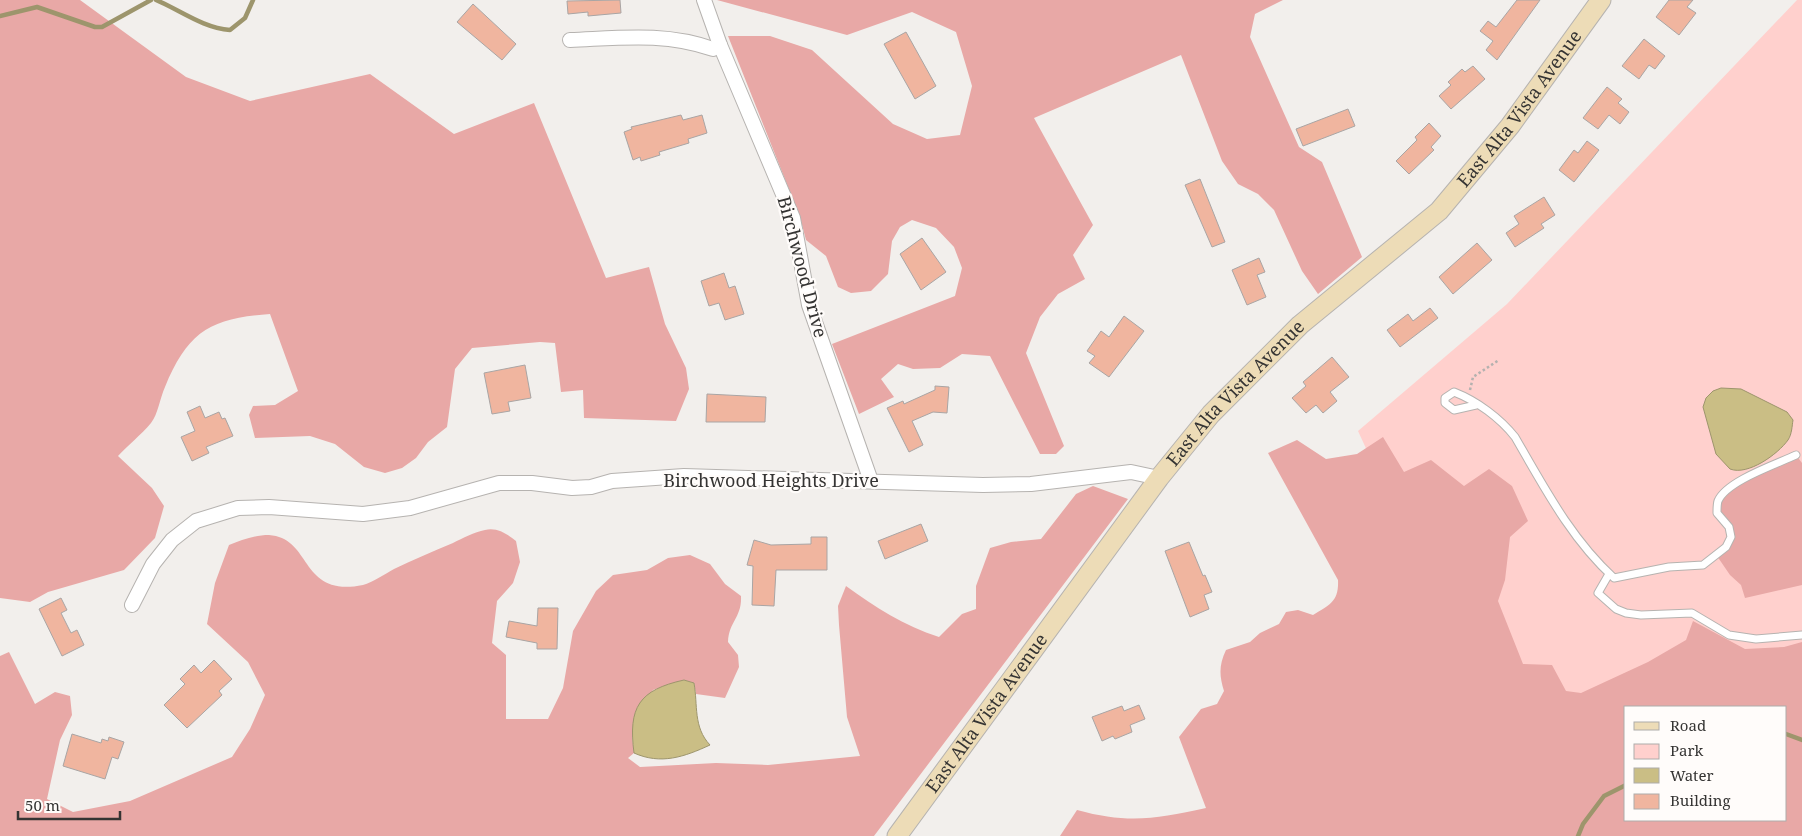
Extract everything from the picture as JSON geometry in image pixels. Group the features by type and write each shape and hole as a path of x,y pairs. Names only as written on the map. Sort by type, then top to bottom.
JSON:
{"main road":[{"name":"East Alta Vista Avenue","path":"902,829 1159,478 1211,414 1300,325 1439,211 1510,126 1601,0"}],"street":[{"name":"Birchwood Drive","path":"704,0 720,45 793,218 809,305 871,481"},
{"path":"570,40 662,37 695,43 713,50 720,45"},
{"name":"Birchwood Heights Drive","path":"132,605 153,564 172,540 196,520 238,508 269,506 363,514 410,508 499,483 572,488 590,487 612,481 684,476 983,485 1031,484 1131,472 1159,478"}],"lane":[{"path":"1476,404 1454,410 1445,403 1448,394 1454,392 1476,404 1504,422 1579,541 1614,578 1624,578 1669,566 1703,565 1726,547 1731,537 1729,527 1717,513 1718,501 1725,491 1739,481 1796,455"},
{"path":"1609,574 1598,593 1616,609 1626,613 1641,615 1692,613 1729,635 1756,639 1802,635"}],"path":[{"path":"1468,401 1473,377 1499,360"}],"green space":[{"path":"1797,0 1802,0 1802,664 1624,706 1624,708 1516,774 1358,431 1507,304"}],"shaded area":[{"path":"0,0 80,0 186,77 250,101 370,74 454,134 534,103 606,278 649,267 665,324 686,368 689,389 676,421 584,418 583,390 561,392 555,343 540,342 472,348 455,369 447,427 428,442 416,458 402,468 385,473 364,467 335,444 310,436 255,438 249,415 253,406 275,405 298,391 270,314 232,319 204,331 193,340 174,368 151,423 118,456 152,488 164,506 155,538 124,570 48,592 30,602 0,598"},
{"path":"717,0 1283,0 1255,14 1250,37 1299,147 1322,162 1362,257 1318,294 1302,271 1274,210 1258,194 1238,184 1222,161 1181,55 1034,118 1093,225 1073,255 1085,279 1058,294 1040,317 1026,353 1064,446 1056,454 1040,454 990,356 962,354 940,368 913,369 898,364 881,379 894,397 859,414 832,344 955,296 962,268 954,247 936,228 912,220 900,227 892,241 888,274 871,291 851,293 838,287 826,256 806,240 800,217 728,36 770,36 812,50 893,124 927,139 960,135 972,86 956,32 912,12 847,35"},
{"path":"1383,437 1404,472 1431,460 1464,486 1489,469 1512,486 1528,521 1510,537 1505,580 1498,601 1523,664 1552,665 1566,691 1581,693 1648,662 1686,640 1693,621 1745,649 1784,647 1802,642 1802,836 1060,836 1077,810 1112,817 1142,818 1172,815 1206,808 1179,737 1201,709 1217,704 1224,691 1220,670 1226,650 1250,642 1260,633 1279,624 1286,612 1298,610 1313,615 1329,605 1337,593 1338,580 1268,453 1297,440 1326,459 1357,454"},
{"path":"1796,455 1802,463 1802,585 1745,598 1741,585 1730,575 1717,556 1731,537 1717,513 1725,491"},
{"path":"1093,486 1128,499 874,836 0,836 0,656 9,652 35,704 55,692 70,696 72,715 60,740 47,799 73,812 130,801 232,757 250,729 265,695 248,662 207,624 215,583 229,545 243,540 269,535 283,539 293,546 317,576 328,583 342,587 367,584 394,569 477,532 494,529 509,536 516,541 520,562 513,583 497,601 492,643 506,655 506,719 548,719 563,688 573,631 596,591 613,575 647,570 668,558 690,555 710,564 725,584 741,596 740,610 731,629 728,642 738,655 739,667 725,698 696,694 694,683 684,680 653,690 632,736 634,753 628,758 640,767 716,763 768,765 860,756 847,717 839,625 838,606 846,586 890,615 926,633 939,637 962,614 976,609 976,586 990,548 1011,542 1041,539 1076,494"}],"water":[{"path":"1721,388 1741,389 1787,412 1793,420 1788,440 1770,457 1754,467 1737,470 1730,469 1716,454 1703,407 1706,398 1713,391"},
{"path":"684,680 694,683 697,716 701,731 710,745 682,756 663,759 644,757 634,753 633,724 635,712 640,703 656,689"}],"building":[{"path":"620,0 621,13 588,16 588,12 568,14 567,1"},
{"path":"1517,0 1540,0 1497,60 1486,50 1493,41 1480,31 1488,21 1496,27"},
{"path":"1669,0 1693,0 1687,7 1696,13 1679,35 1656,17"},
{"path":"473,4 516,44 502,60 457,22"},
{"path":"906,32 936,86 915,99 884,44"},
{"path":"1644,39 1665,56 1655,69 1649,65 1639,79 1622,66"},
{"path":"1473,66 1485,79 1451,109 1439,96 1451,85 1448,82 1462,69 1465,72"},
{"path":"1607,87 1622,99 1618,103 1629,112 1620,124 1609,115 1598,129 1583,118"},
{"path":"1348,109 1355,126 1303,146 1296,129"},
{"path":"681,115 683,120 702,115 707,133 688,139 689,143 659,152 660,155 641,161 640,157 633,160 624,132 632,129 631,127"},
{"path":"1429,123 1441,136 1431,147 1434,150 1409,174 1396,161 1417,140 1415,137"},
{"path":"1587,141 1599,150 1574,182 1559,170 1574,150 1578,153"},
{"path":"1200,179 1225,242 1212,247 1185,185"},
{"path":"1544,197 1555,215 1541,224 1544,228 1515,247 1506,233 1519,224 1514,216"},
{"path":"922,238 946,272 921,290 900,254"},
{"path":"1477,243 1492,260 1453,294 1439,277"},
{"path":"1259,258 1265,272 1257,275 1266,297 1247,305 1232,270"},
{"path":"724,273 729,288 735,286 744,314 725,320 719,303 709,306 701,281"},
{"path":"1430,308 1438,318 1400,347 1387,330 1408,314 1413,321"},
{"path":"1124,316 1144,331 1109,377 1089,363 1095,356 1087,351 1101,331 1109,337"},
{"path":"1332,357 1349,377 1330,392 1337,401 1323,413 1316,405 1306,413 1292,398 1306,386 1303,382"},
{"path":"525,365 531,398 508,402 510,411 492,414 484,373"},
{"path":"935,386 949,387 947,413 933,412 912,421 923,445 909,452 887,408 903,401 904,404 935,390"},
{"path":"707,394 766,397 765,422 706,422"},
{"path":"200,406 205,418 219,412 222,419 225,418 233,436 206,447 209,453 192,461 181,437 195,431 187,412"},
{"path":"921,524 928,541 885,559 878,541"},
{"path":"811,537 827,537 827,570 776,570 774,606 752,605 753,566 747,565 754,540 771,545 811,544"},
{"path":"1189,542 1212,592 1204,595 1209,609 1190,617 1165,551"},
{"path":"61,598 67,610 61,613 71,633 77,630 84,645 62,656 39,609"},
{"path":"538,608 558,608 557,649 537,649 537,643 506,637 509,621 537,626"},
{"path":"214,660 232,679 219,691 222,695 187,728 164,705 185,684 180,679 194,665 201,673"},
{"path":"1139,705 1145,719 1130,725 1132,732 1115,739 1113,736 1102,741 1092,717 1122,706 1124,711"},
{"path":"72,734 101,743 102,739 108,741 109,737 124,742 118,759 112,757 105,779 63,766"}],"waterway":[{"path":"0,16 37,7 95,27 102,27 151,0"},
{"path":"156,0 210,26 230,30 245,18 253,0"},
{"path":"1787,734 1802,740"},
{"path":"1578,836 1583,824 1604,796 1624,786"}]}
